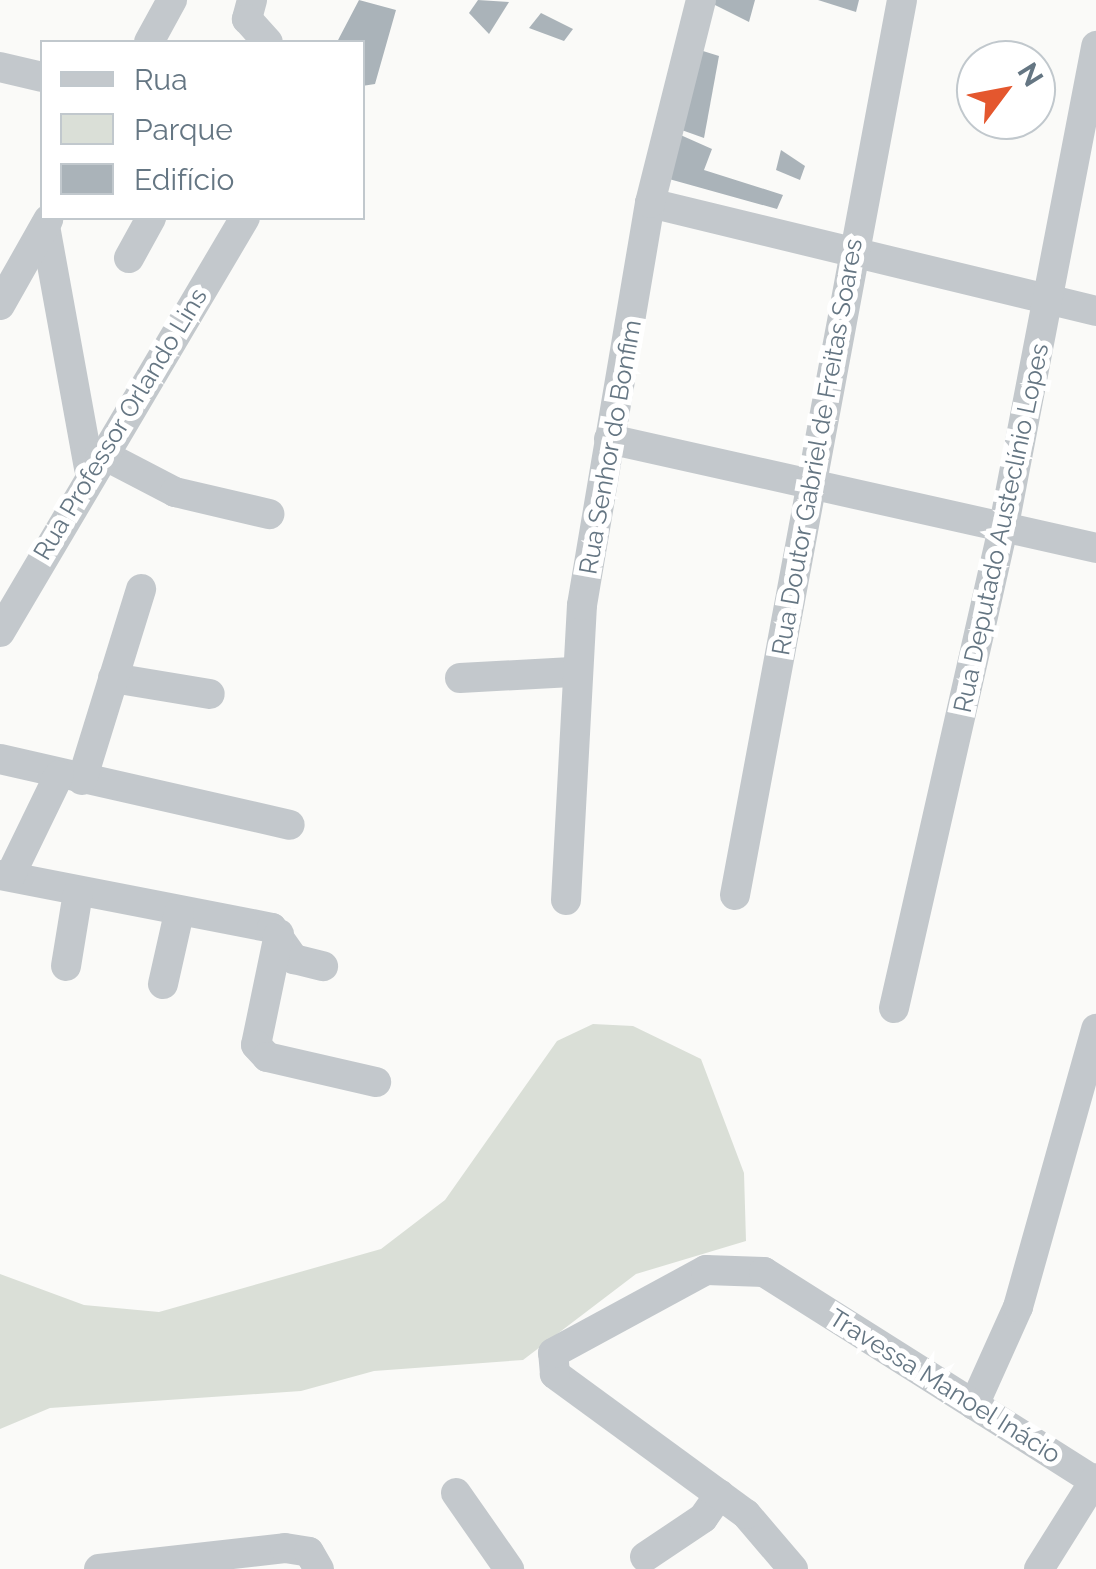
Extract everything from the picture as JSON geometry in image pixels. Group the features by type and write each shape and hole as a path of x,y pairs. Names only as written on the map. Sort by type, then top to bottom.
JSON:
{"street":[{"path":"150,40 172,0"},
{"path":"252,0 246,18 266,40"},
{"name":"Rua Senhor do Bonfim","path":"566,900 572,672 650,203 701,0"},
{"name":"Rua Doutor Gabriel de Freitas Soares","path":"736,895 850,256 902,0"},
{"name":"Rua Deputado Austeclínio Lopes","path":"894,1008 1004,525 1096,46"},
{"path":"0,67 40,77"},
{"path":"650,203 850,256 1096,311"},
{"path":"129,258 150,220"},
{"name":"Rua Professor Orlando Lins","path":"0,632 94,461 244,220"},
{"path":"48,222 94,461 175,492 269,514"},
{"path":"0,304 48,222"},
{"path":"609,439 1096,548"},
{"path":"141,589 113,678 71,778 5,875 279,934 294,959 323,966"},
{"path":"460,678 572,672"},
{"path":"113,678 210,694"},
{"path":"0,759 71,778 290,824"},
{"path":"66,966 78,893"},
{"path":"163,984 179,913"},
{"path":"279,934 256,1045 266,1058 376,1082"},
{"path":"974,1405 1018,1307 1090,1074 1096,1029"},
{"name":"Travessa Manoel Inácio","path":"720,1494 617,1424 556,1374 554,1352 706,1270 764,1272 1096,1480"},
{"path":"1039,1569 1096,1480"},
{"path":"456,1493 486,1555 510,1569"},
{"path":"644,1558 703,1518 720,1494 793,1569"},
{"path":"99,1569 286,1548 310,1552 319,1569"}],"green space":[{"path":"593,1024 633,1026 701,1059 744,1173 746,1241 636,1274 523,1360 374,1371 301,1391 50,1408 0,1429 0,1274 84,1305 159,1312 381,1249 445,1200 557,1041"}],"building":[{"path":"359,0 396,10 375,84 365,86 365,40 338,40"},
{"path":"478,0 509,2 489,34 469,13"},
{"path":"705,0 755,0 749,22"},
{"path":"818,0 859,0 856,12"},
{"path":"541,13 573,29 564,41 529,28"},
{"path":"703,51 719,56 704,138 676,128"},
{"path":"676,133 712,149 704,170 783,195 777,209 669,179"},
{"path":"781,150 805,166 800,180 776,170"}]}
